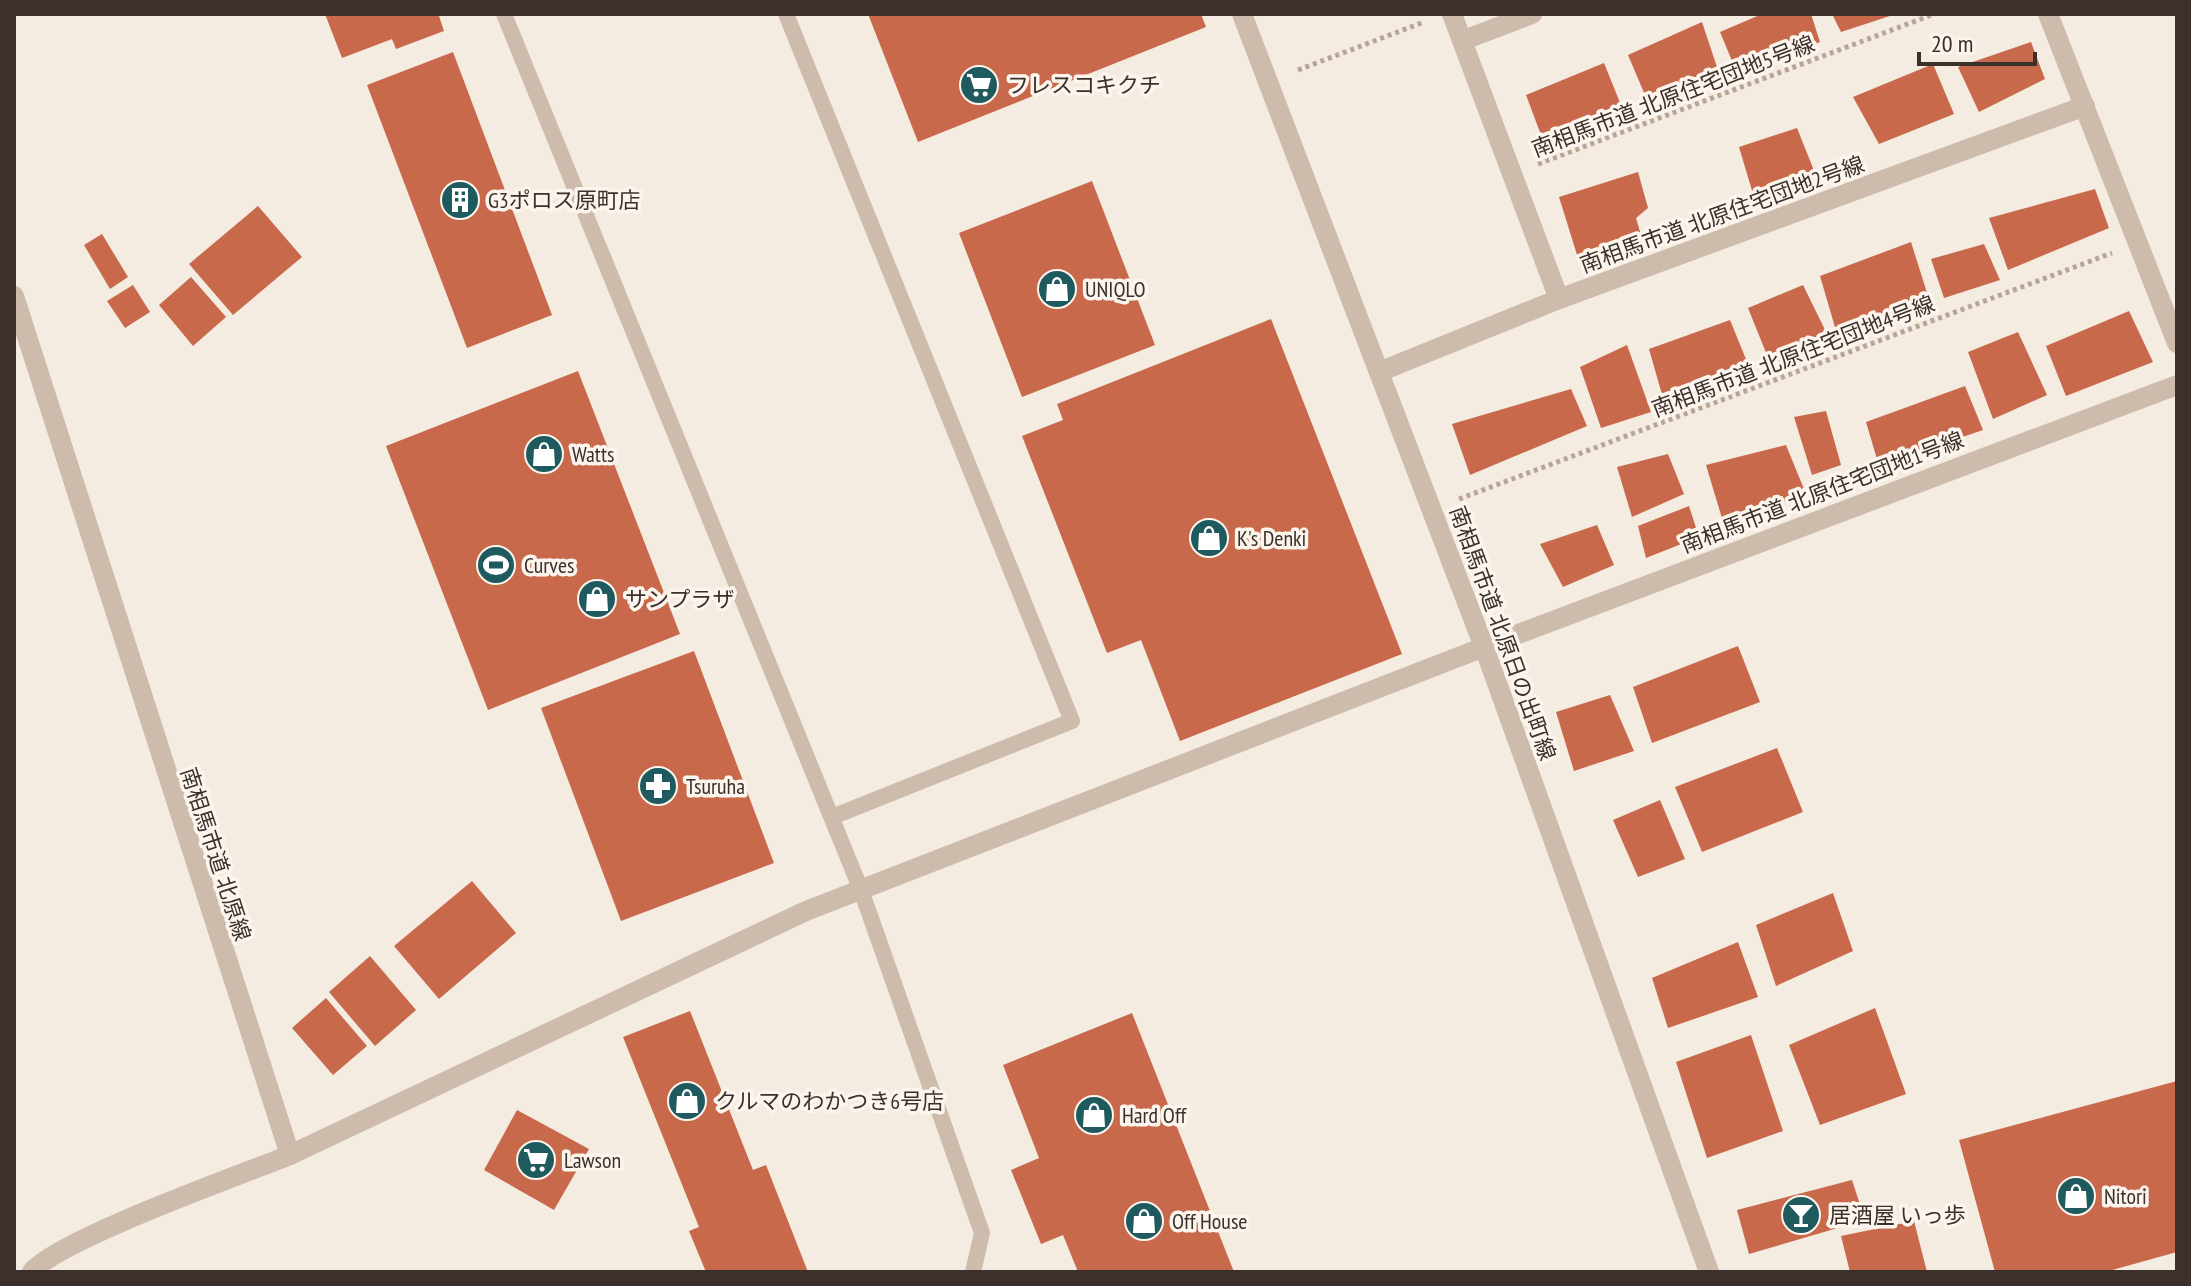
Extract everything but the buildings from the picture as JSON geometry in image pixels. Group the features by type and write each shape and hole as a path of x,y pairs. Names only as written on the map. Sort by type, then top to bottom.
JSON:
{"street":[{"name":"南相馬市道 北原日の出町線","path":"1242,14 1484,647 1709,1272"},
{"path":"1452,14 1559,299"},
{"path":"1464,40 1532,14"},
{"path":"2048,14 2177,343"},
{"name":"南相馬市道 北原住宅団地2号線","path":"1379,372 1559,299 2085,106"},
{"name":"南相馬市道 北原線","path":"14,296 290,1155"},
{"name":"南相馬市道 北原住宅団地1号線","path":"290,1155 806,911 1484,647 2177,385"},
{"path":"32,1272 41,1260 77,1243 290,1155"}],"lane":[{"path":"504,14 861,890 982,1233 973,1272"},
{"path":"786,14 1072,721 832,817"}],"path":[{"name":"南相馬市道 北原住宅団地5号線","path":"1513,174 1934,14"},
{"path":"1298,70 1429,20"},
{"name":"南相馬市道 北原住宅団地4号線","path":"1458,500 2140,246"}],"place":[{"name":"フレスコキクチ","path":"979,85"},
{"name":"G3ポロス原町店","path":"460,200"},
{"name":"UNIQLO","path":"1057,289"},
{"name":"Watts","path":"544,454"},
{"name":"K's Denki","path":"1209,538"},
{"name":"Curves","path":"496,565"},
{"name":"サンプラザ","path":"597,599"},
{"name":"Tsuruha","path":"658,786"},
{"name":"クルマのわかつき6号店","path":"687,1101"},
{"name":"Hard Off","path":"1094,1115"},
{"name":"Lawson","path":"536,1160"},
{"name":"Nitori","path":"2076,1196"},
{"name":"居酒屋 いっ歩","path":"1801,1215"},
{"name":"Off House","path":"1144,1221"}]}
